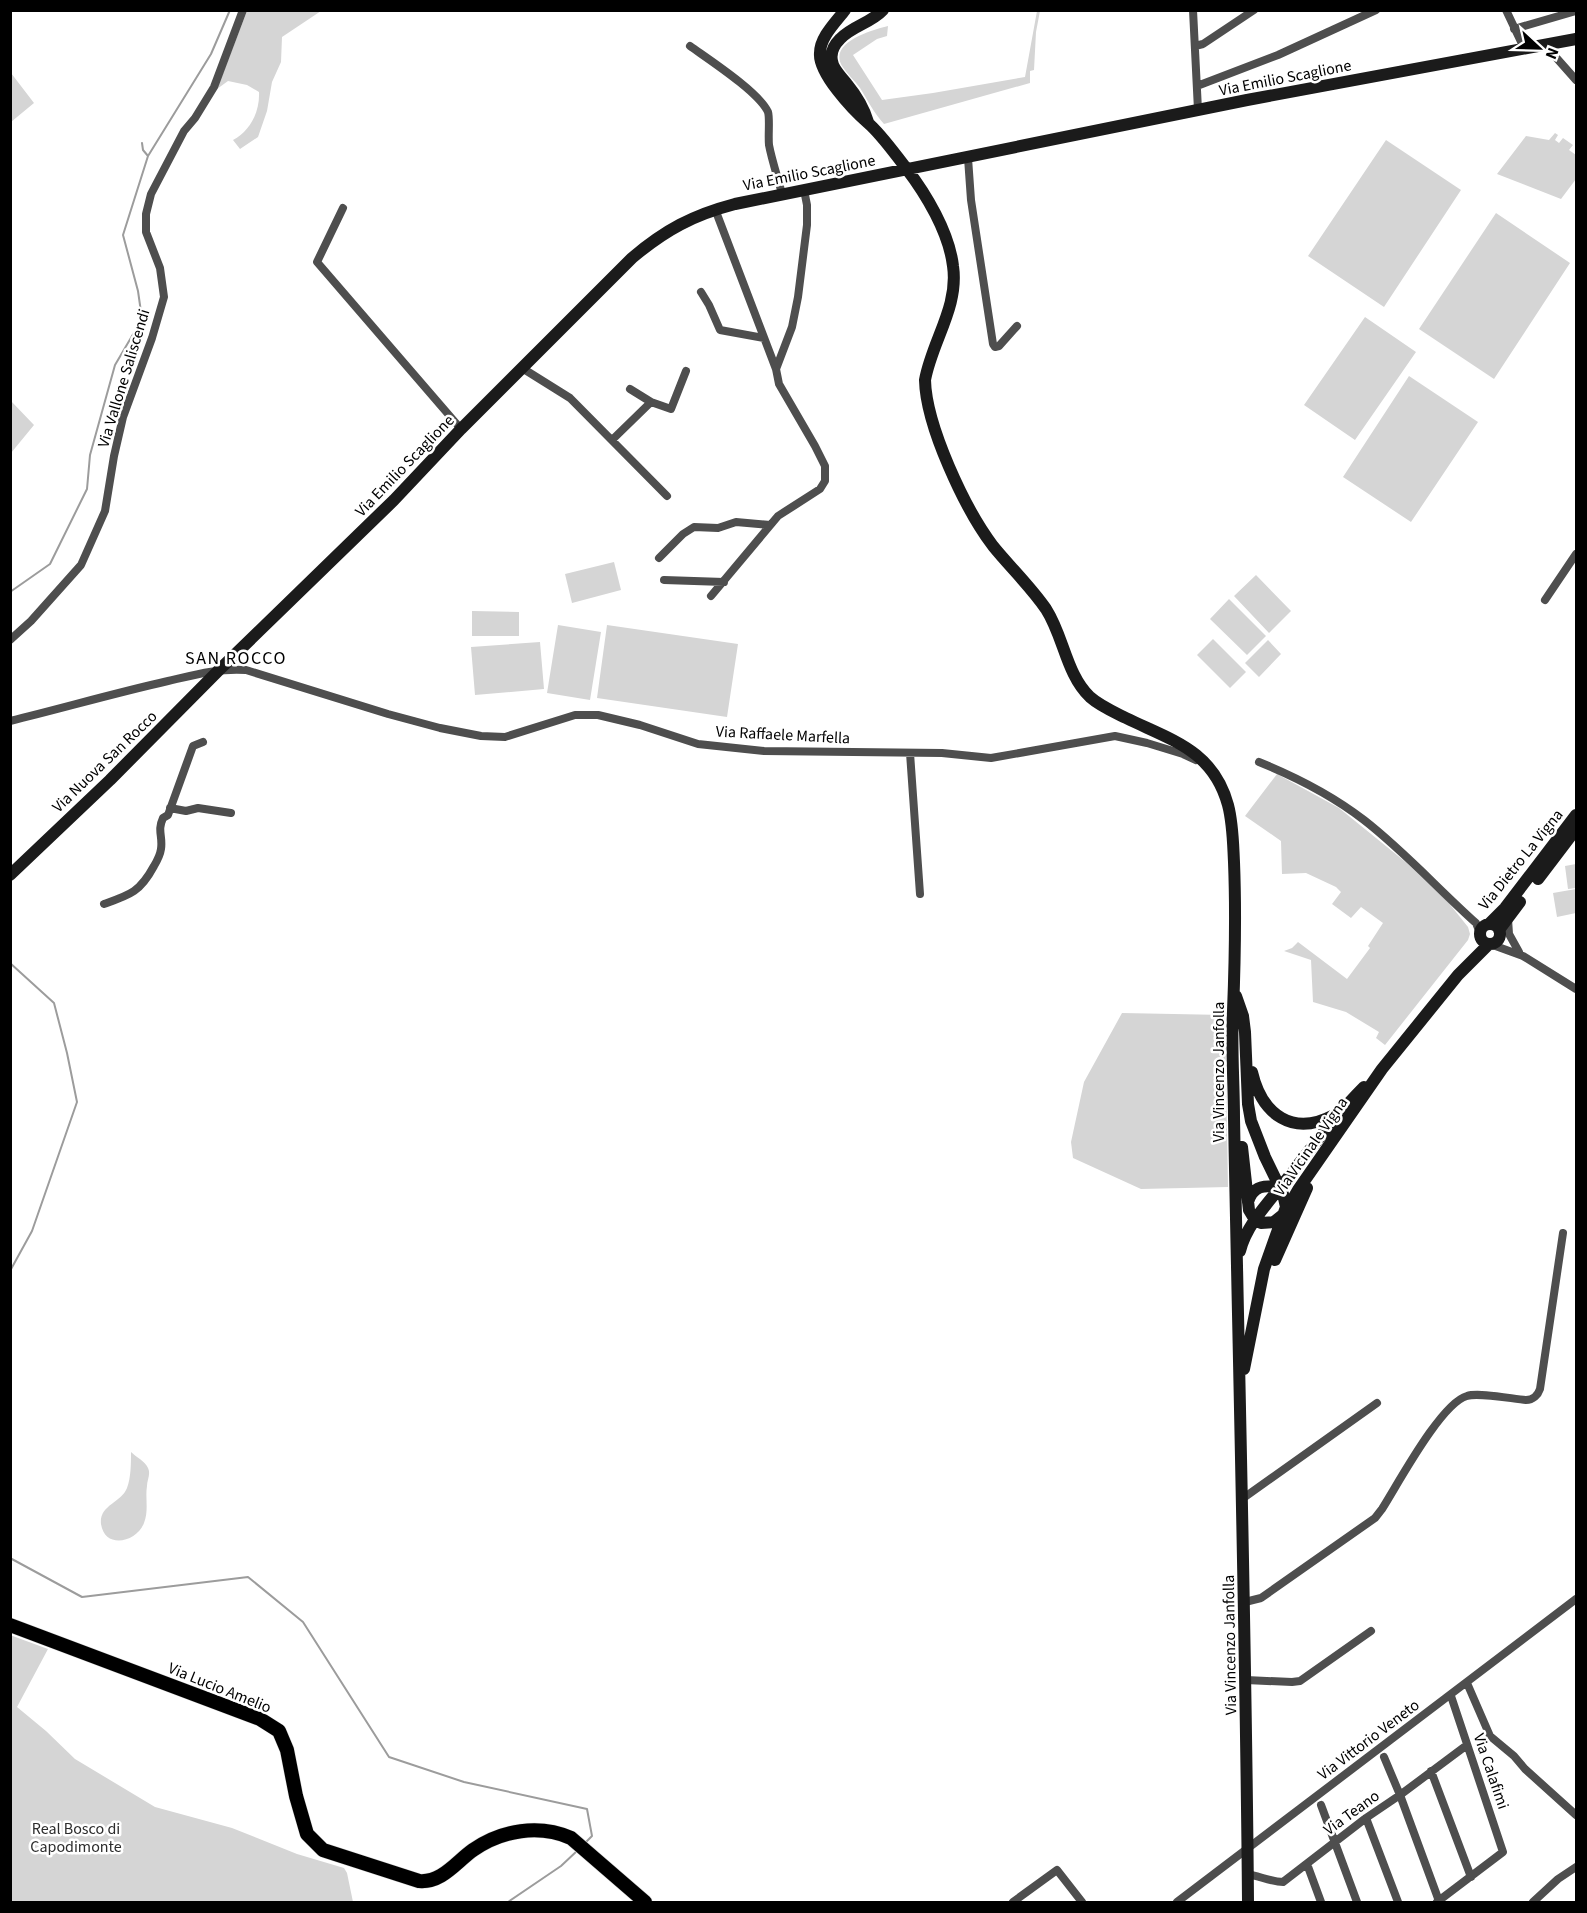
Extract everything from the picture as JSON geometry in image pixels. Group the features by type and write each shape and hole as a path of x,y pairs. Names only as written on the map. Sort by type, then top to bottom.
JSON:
{"main road":[{"path":"845,10 824,38 819,54 821,61 828,76 857,114 868,123 907,170 938,218 953,264 953,294 947,317 926,372 925,389 935,428 957,485 972,515 990,542 1046,609 1078,682 1092,698 1114,712 1181,743 1198,754 1209,767 1227,801 1232,826 1235,893 1234,989"},
{"path":"868,123 859,101 832,63 832,52 838,40 878,12"},
{"name":"Via Emilio Scaglione","path":"219,670 394,500 461,429 632,258 656,238 678,225 716,209 804,190 1198,110 1576,39"},
{"name":"Via Nuova San Rocco","path":"15,870 110,780 219,670"},
{"name":"Via Dietro La Vigna","path":"1487,932 1576,815"},
{"name":"Via Dietro La Vigna","path":"1487,932 1508,916 1576,829"},
{"name":"Via Vicinale Vigna","path":"1234,1086 1240,1118 1247,1204 1255,1220 1261,1223 1274,1222 1284,1214 1298,1190 1382,1069 1458,975 1487,932"},
{"name":"Via Vincenzo Janfolla","path":"1234,989 1243,1016 1251,1121 1264,1157 1286,1200 1284,1214 1264,1269 1240,1387"},
{"name":"Via Vincenzo Janfolla","path":"1234,989 1232,1015 1245,1602 1248,1902"},
{"name":"Via Vicinale Vigna","path":"1246,1047 1256,1089 1277,1115 1287,1121 1310,1124 1322,1121 1340,1111"},
{"name":"Via Vicinale Vigna","path":"1237,1264 1242,1242 1255,1220 1340,1111 1382,1069"},
{"path":"1254,1322 1283,1239 1324,1155"},
{"path":"1242,1242 1247,1204 1252,1193 1261,1186 1280,1188"},
{"name":"Via Lucio Amelio","path":"10,1625 260,1719 279,1731 287,1750 296,1796 307,1834 323,1850 419,1881 429,1882 438,1879 476,1848 508,1833 540,1829 557,1831 571,1838 645,1902"}],"street":[{"name":"Via Vallone Saliscendi","path":"10,640 31,621 81,565 105,511 123,417 152,338 164,297 160,268 146,232 146,214 152,194 184,131 214,87 243,10"},
{"path":"1193,10 1198,110"},
{"path":"1195,46 1203,44 1254,10"},
{"path":"1197,86 1278,55 1376,10"},
{"path":"1506,10 1524,48"},
{"path":"1514,30 1576,11"},
{"path":"1545,45 1576,80"},
{"path":"690,46 730,74 764,105 769,115 767,129 782,195"},
{"path":"968,158 971,200 995,347 999,346 1017,326"},
{"path":"776,369 792,327 798,297 807,225 804,190"},
{"path":"343,208 317,262 461,429"},
{"path":"711,596 778,516 820,489 825,482 826,475 825,466 815,446 779,384 776,369 716,209"},
{"path":"701,292 720,330 764,338"},
{"path":"522,368 570,398 667,496"},
{"path":"630,389 651,402 671,409 686,371"},
{"path":"612,440 651,402"},
{"path":"659,558 694,527 718,528 736,522 770,525"},
{"path":"1545,600 1576,554"},
{"path":"664,580 724,582"},
{"name":"Via Raffaele Marfella","path":"10,721 116,693 219,670 246,670 388,714 481,736 505,737 575,715 598,715 698,744 764,752 942,753 991,758 1115,736 1148,742 1209,767"},
{"path":"104,904 140,889 149,875 161,853 162,842 159,827 163,818 168,815 193,746 203,742"},
{"path":"910,753 920,894"},
{"path":"1259,762 1314,789 1362,818 1420,868 1487,932 1576,989"},
{"path":"170,808 186,811 198,808 231,813"},
{"path":"1508,916 1509,934 1521,954"},
{"path":"1487,932 1521,954"},
{"path":"1245,1602 1261,1598 1375,1518 1436,1423 1458,1400 1472,1395 1526,1400 1538,1395 1563,1233"},
{"path":"1242,1499 1377,1403"},
{"name":"Via Vittorio Veneto","path":"1177,1902 1576,1599"},
{"path":"1246,1680 1292,1682 1300,1680 1371,1631"},
{"path":"1467,1683 1490,1736 1576,1815"},
{"name":"Via Calafimi","path":"1450,1696 1503,1851 1500,1856 1472,1877"},
{"name":"Via Teano","path":"1247,1874 1282,1882 1467,1745"},
{"path":"1383,1757 1400,1795 1438,1902 1472,1877 1431,1771"},
{"path":"1321,1805 1358,1902"},
{"path":"1366,1818 1398,1902"},
{"path":"1307,1864 1321,1902"},
{"path":"1533,1902 1558,1879 1576,1868"},
{"path":"1012,1902 1057,1870 1082,1902"}],"green space":[{"path":"247,11 321,11 282,37 281,62 272,82 267,111 258,137 240,149 233,140 244,132 253,120 258,107 259,92 247,85 228,81 217,89"},
{"path":"1037,11 1040,11 1036,32 1034,70 1030,71 1030,83 884,124 842,66 839,58 841,50 854,38 888,26 887,36 877,39 853,55 882,100 1025,77"},
{"path":"11,73 34,103 10,122"},
{"path":"1555,133 1558,135 1555,140 1559,143 1563,138 1573,145 1569,150 1576,155 1576,179 1561,199 1497,174 1526,136 1549,140"},
{"path":"1386,140 1461,190 1384,307 1308,256"},
{"path":"1496,213 1570,263 1494,379 1419,329"},
{"path":"1365,317 1416,352 1355,440 1304,405"},
{"path":"1409,376 1478,422 1411,522 1343,477"},
{"path":"11,401 34,425 11,453"},
{"path":"614,562 621,590 572,603 565,574"},
{"path":"1256,575 1291,611 1269,633 1234,596"},
{"path":"1229,599 1266,636 1247,655 1210,619"},
{"path":"472,611 519,612 519,636 472,636"},
{"path":"558,625 601,632 590,700 547,693"},
{"path":"607,625 738,644 727,717 597,698"},
{"path":"1213,639 1246,672 1230,688 1197,655"},
{"path":"1268,640 1281,654 1259,677 1245,663"},
{"path":"540,642 544,689 475,695 471,647"},
{"path":"1277,774 1339,808 1408,864 1448,902 1468,927 1470,934 1468,940 1385,1045 1376,1038 1379,1032 1346,1012 1313,1002 1311,960 1284,951 1292,948 1298,942 1347,979 1370,948 1368,946 1383,923 1361,907 1351,918 1332,904 1341,892 1336,887 1306,873 1282,874 1281,841 1245,816"},
{"path":"1576,864 1576,888 1568,889 1565,866"},
{"path":"1576,889 1576,913 1557,917 1553,893"},
{"path":"1122,1013 1225,1015 1228,1187 1141,1189 1073,1158 1071,1142 1084,1082"},
{"path":"131,1452 145,1463 149,1470 147,1509 144,1523 135,1535 128,1539 115,1540 104,1532 101,1518 103,1512 127,1488"},
{"name":"Real Bosco di Capodimonte","path":"10,1635 48,1649 17,1707 75,1759 155,1807 232,1828 297,1854 344,1868 353,1902 11,1902"}],"waterway":[{"path":"10,592 50,564 87,489 90,455 115,365 142,319 138,291 123,235 148,156 211,54 230,10"},
{"path":"142,143 143,150 148,156"},
{"path":"10,963 54,1003 77,1102 32,1231 10,1271"},
{"path":"10,1558 82,1597 248,1577 303,1622 389,1757 464,1782 587,1809 592,1836 584,1844"},
{"path":"508,1902 561,1866 578,1850"}],"district":[{"name":"SAN ROCCO","path":"236,658"}]}
